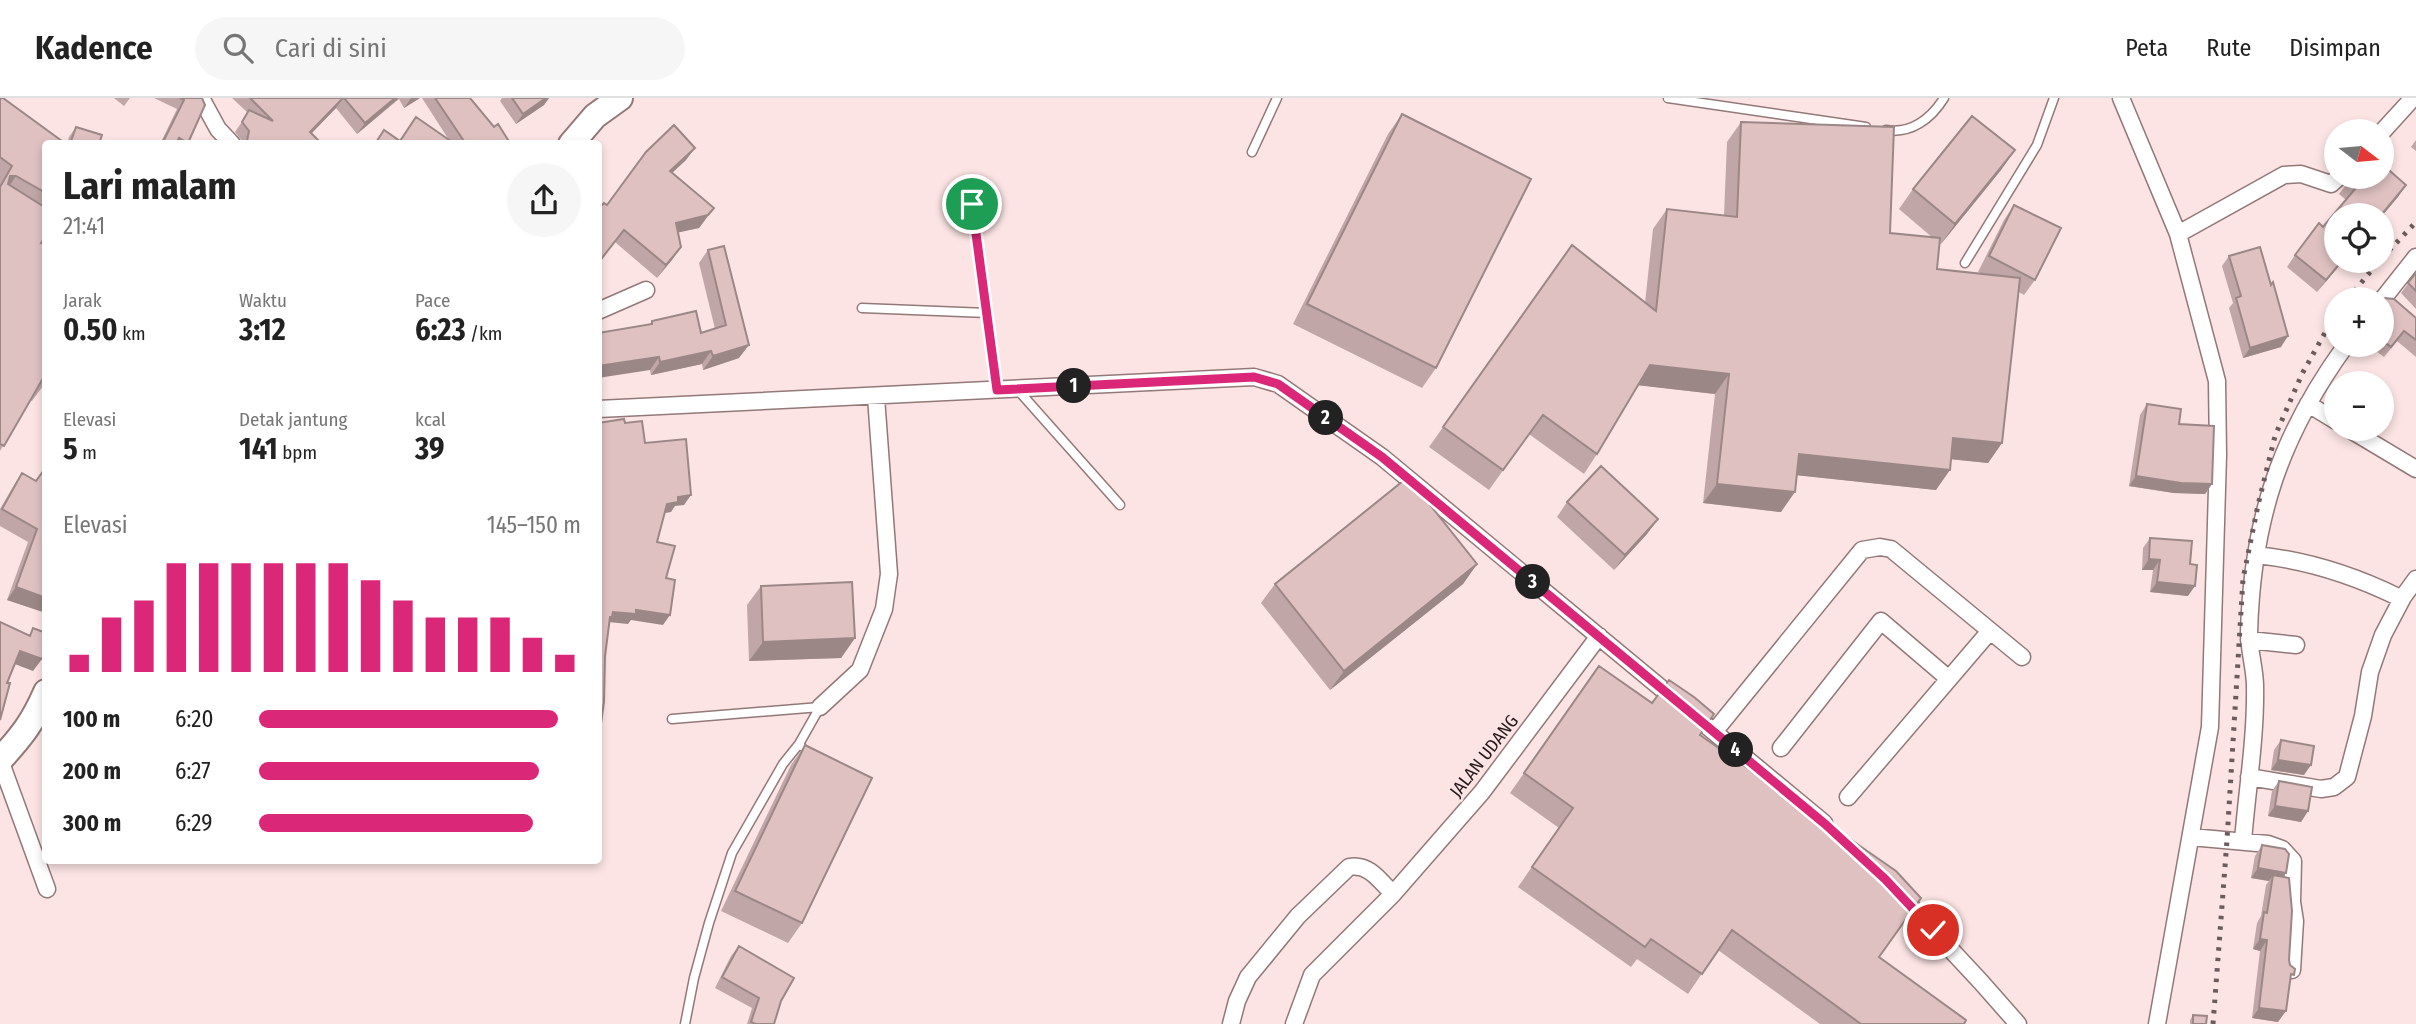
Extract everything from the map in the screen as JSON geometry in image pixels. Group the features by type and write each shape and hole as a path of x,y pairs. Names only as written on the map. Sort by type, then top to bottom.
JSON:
{"main road":[{"path":"574,140 595,116 620,98"},
{"path":"0,760 34,718 42,700"}],"street":[{"path":"201,98 224,140"},
{"path":"2121,98 2178,234 2217,381 2218,455 2210,727 2157,1024"},
{"path":"2393,119 2413,98"},
{"path":"2178,234 2284,175 2301,174 2324,182"},
{"path":"2394,290 2416,257"},
{"path":"602,309 646,290"},
{"path":"2243,841 2255,686 2249,640 2251,583 2256,555 2267,500 2283,451 2320,381 2337,357"},
{"path":"602,409 1254,377 1278,384 1382,457 1835,833"},
{"path":"820,707 860,670 884,609 889,574 876,397"},
{"path":"2308,404 2324,414"},
{"path":"2369,441 2416,469"},
{"path":"1714,732 1862,550 1880,547 1891,549 2022,657"},
{"path":"2256,555 2291,558 2327,568 2403,597"},
{"path":"2249,777 2321,789 2334,787 2347,777 2363,716 2369,680 2383,635 2416,579"},
{"path":"1781,747 1881,621 1949,679"},
{"path":"1848,797 1990,631"},
{"name":"JALAN UDANG","path":"1294,1024 1312,975 1393,894 1482,792 1599,636"},
{"path":"2249,640 2296,645"},
{"path":"0,760 47,889"},
{"path":"2191,836 2268,844 2282,849 2293,861 2292,902 2295,921 2292,970"},
{"path":"1231,1024 1237,1001 1248,977 1298,916 1349,867 1358,865 1369,869 1393,894"},
{"path":"1885,879 2018,1024"}],"lane":[{"path":"1252,152 1277,98"},
{"path":"1668,98 1894,131 1919,125 1936,110 1944,98"},
{"path":"1965,263 2037,145 2054,98"},
{"path":"972,204 997,390"},
{"path":"862,309 987,313"},
{"path":"1017,389 1120,505"},
{"path":"672,719 820,707"},
{"path":"687,1023 694,978 732,853 783,764 799,744 820,707"},
{"path":"799,744 806,753"}],"building":[{"path":"3,98 61,140 42,140 42,191 16,176 10,176 8,184 42,205 42,380 4,446 0,444 0,187 12,166 0,157 0,100"},
{"path":"180,98 202,98 205,105 189,140 164,140 184,100"},
{"path":"250,98 343,98 310,132 318,140 247,140 249,131 242,122 249,110 273,121"},
{"path":"344,98 395,98 365,123"},
{"path":"435,98 470,98 494,127 498,124 508,140 463,140"},
{"path":"512,98 546,98 523,114"},
{"path":"1402,114 1531,179 1436,368 1307,304"},
{"path":"1972,116 2015,150 1955,224 1913,189"},
{"path":"416,117 449,140 401,140"},
{"path":"1741,122 1894,127 1890,233 1940,238 1937,269 2020,278 2002,443 1953,438 1950,470 1799,454 1795,492 1717,484 1729,374 1650,365 1597,454 1543,415 1503,470 1443,427 1572,245 1656,311 1667,209 1737,217"},
{"path":"674,125 695,148 670,171 714,208 708,215 676,223 681,247 666,265 624,230 602,258 602,205 607,205 646,152"},
{"path":"76,127 102,135 100,140 71,140"},
{"path":"384,130 399,140 378,140"},
{"path":"2394,174 2406,185 2391,203 2343,203 2355,189 2394,189"},
{"path":"2014,205 2061,228 2035,280 1989,256"},
{"path":"2319,223 2323,227 2324,273 2332,273 2326,280 2295,255"},
{"path":"724,246 749,345 713,356 711,351 660,362 659,357 602,365 602,332 652,324 652,321 696,311 701,333 726,325 708,250"},
{"path":"2260,247 2288,336 2250,348 2236,298 2241,296 2229,256"},
{"path":"2416,273 2416,291 2408,283"},
{"path":"2394,299 2416,318 2416,340 2404,331 2394,343"},
{"path":"2147,404 2181,409 2179,424 2214,426 2212,484 2181,483 2136,476"},
{"path":"624,419 625,423 642,421 645,443 686,439 691,495 678,497 678,502 667,504 657,542 675,546 666,578 675,580 670,615 636,610 636,614 613,612 610,617 602,716 602,422"},
{"path":"1601,466 1658,519 1625,555 1567,502"},
{"path":"22,473 36,481 42,473 42,597 16,587 37,529 2,509"},
{"path":"1408,477 1477,564 1344,671 1275,584"},
{"path":"2150,538 2192,541 2190,564 2197,565 2195,586 2157,582 2160,560 2149,559"},
{"path":"852,582 855,638 763,642 761,586"},
{"path":"0,622 30,636 33,628 42,631 42,659 20,651 7,683 10,683 0,720"},
{"path":"1599,666 1652,703 1669,680 1694,697 1714,714 1700,735 1896,871 1921,898 1879,957 1966,1020 1964,1024 1861,1024 1732,930 1702,974 1651,939 1645,947 1532,867 1573,808 1524,773"},
{"path":"2281,740 2314,746 2311,765 2278,760"},
{"path":"805,745 872,778 802,923 735,891"},
{"path":"2279,781 2312,787 2308,811 2275,806"},
{"path":"2262,845 2285,849 2289,854 2286,873 2258,868"},
{"path":"2273,875 2289,878 2292,911 2289,960 2295,969 2294,975 2291,974 2286,1011 2259,1008 2267,940 2260,939"},
{"path":"739,946 794,978 781,1001 774,1024 751,1022 759,998 722,977"},
{"path":"2193,1015 2207,1016 2206,1024 2193,1024"}],"railway":[{"path":"2394,245 2416,222"},
{"path":"2358,287 2369,273"},
{"path":"2213,1024 2243,579 2275,436 2302,374 2324,335"}],"route":[{"path":"972,204 997,390 1254,377 1278,384 1382,457 1825,824 1885,879 1933,930"}]}
